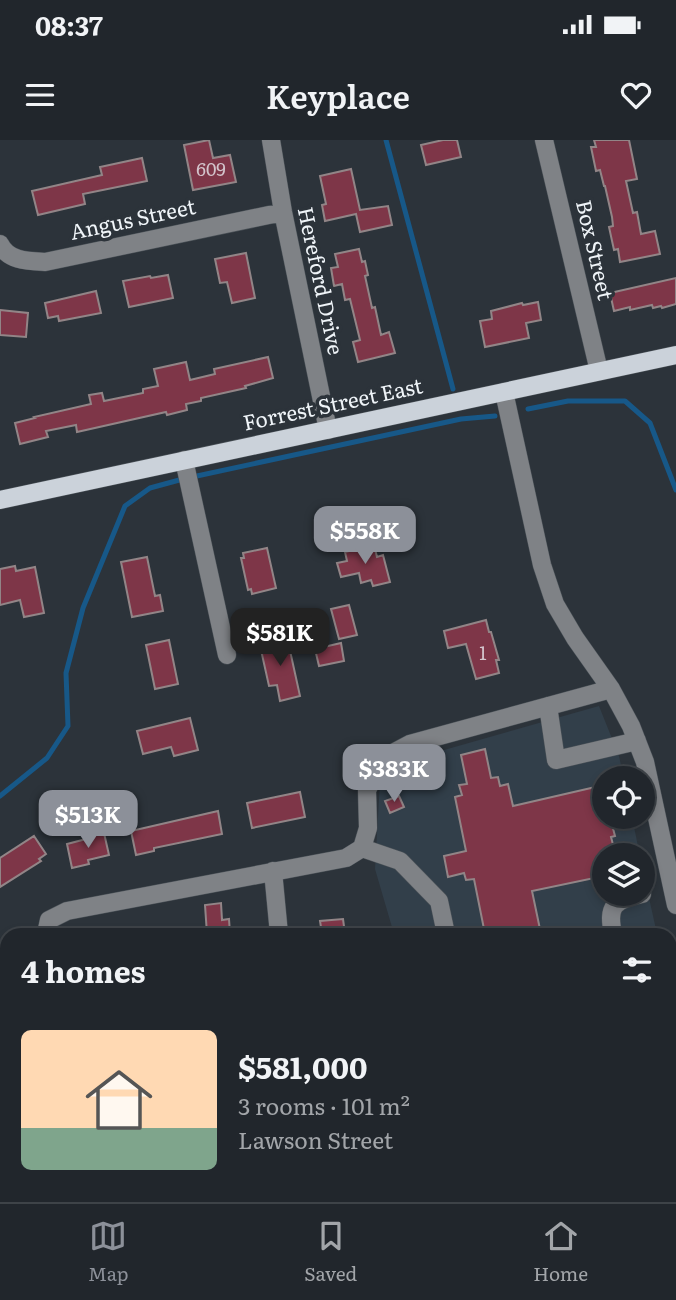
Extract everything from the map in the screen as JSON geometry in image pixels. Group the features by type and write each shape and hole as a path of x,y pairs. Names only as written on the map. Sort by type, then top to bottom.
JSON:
{"main road":[{"name":"Forrest Street East","path":"0,500 676,355"}],"street":[{"name":"Hereford Drive","path":"271,140 283,212 328,430"},
{"name":"Box Street","path":"544,140 599,371"},
{"name":"Angus Street","path":"0,244 4,252 23,261 45,262 283,212"},
{"path":"504,392 541,565 555,604 611,689 631,726 645,762 674,896 655,895"},
{"path":"184,460 227,655"},
{"path":"47,928 49,920 67,911 345,858 362,848 368,828 367,790 379,767 393,754 410,744 611,689"},
{"path":"548,706 556,760 637,741"},
{"path":"362,848 400,861 439,901 445,928"},
{"path":"273,871 278,928"},
{"path":"612,928 610,918 615,906"}],"shaded area":[{"path":"599,706 621,766 592,766 592,829 634,829 637,843 592,843 592,906 651,906 656,928 392,928 375,869 380,782 423,756"}],"building":[{"path":"209,140 213,158 230,155 236,182 193,190 184,145"},
{"path":"457,140 461,157 426,165 421,145"},
{"path":"594,140 629,140 637,179 626,181 633,213 637,212 641,234 655,231 660,254 620,262 618,249 614,250 609,227 613,226 605,186 600,170 596,171 591,147 596,147"},
{"path":"142,158 147,181 83,194 85,204 38,215 32,191 102,175 100,167"},
{"path":"351,169 360,210 388,206 392,225 360,232 356,214 325,221 322,205 326,204 320,176"},
{"path":"359,249 362,262 365,261 368,275 365,276 381,335 389,332 395,353 358,362 353,342 360,340 350,299 345,300 342,284 334,286 331,268 338,267 335,254"},
{"path":"246,253 255,298 232,303 227,282 220,283 215,259"},
{"path":"168,275 173,298 129,307 123,281"},
{"path":"676,278 676,304 662,308 653,308 652,305 614,311 610,293"},
{"path":"96,291 101,313 59,321 58,316 48,318 45,303"},
{"path":"538,302 541,320 526,323 529,338 485,347 480,321 492,319 491,311"},
{"path":"0,310 28,313 26,337 0,335"},
{"path":"268,357 273,378 245,386 246,388 201,398 201,401 186,404 187,410 167,415 166,412 77,432 76,425 46,431 48,437 20,444 15,423 91,404 89,395 102,393 104,401 143,393 143,389 158,386 154,369 186,362 190,380 215,374 214,369"},
{"path":"374,545 377,557 383,555 390,582 373,586 371,580 361,583 359,573 341,577 337,563 347,561 345,552"},
{"path":"267,548 276,588 252,594 251,589 248,590 241,558 244,558 243,553"},
{"path":"147,557 155,596 160,595 163,611 132,617 121,562"},
{"path":"15,566 16,571 35,567 44,613 24,617 20,600 0,605 0,569"},
{"path":"349,605 357,635 339,639 331,609"},
{"path":"486,620 499,660 496,660 499,673 476,679 466,644 448,648 444,631"},
{"path":"287,637 300,696 280,701 277,685 269,686 261,650 264,649 262,642"},
{"path":"169,640 178,684 155,689 146,645"},
{"path":"341,643 344,661 319,666 315,649"},
{"path":"190,718 198,750 174,756 171,747 143,754 137,731"},
{"path":"485,749 491,778 498,777 500,786 508,784 513,806 592,788 592,829 613,829 615,836 611,837 613,843 592,843 592,878 532,891 540,928 484,928 474,879 466,880 464,873 448,877 444,856 466,851 455,797 462,795 459,785 467,784 461,755"},
{"path":"300,792 305,817 252,828 247,803"},
{"path":"399,796 404,807 390,813 385,801"},
{"path":"218,811 222,834 154,848 154,851 136,855 131,831"},
{"path":"104,833 109,855 88,860 89,864 72,868 67,844"},
{"path":"34,836 46,854 39,859 41,861 0,887 0,858"},
{"path":"221,903 222,920 229,919 230,928 207,928 205,905"},
{"path":"343,919 344,928 321,928 320,921"}],"waterway":[{"path":"386,140 453,389"},
{"path":"528,409 568,401 625,401 650,423 676,490"},
{"path":"0,796 47,758 68,726 66,673 83,608 125,506 150,488 183,479 461,419 495,416"}]}
